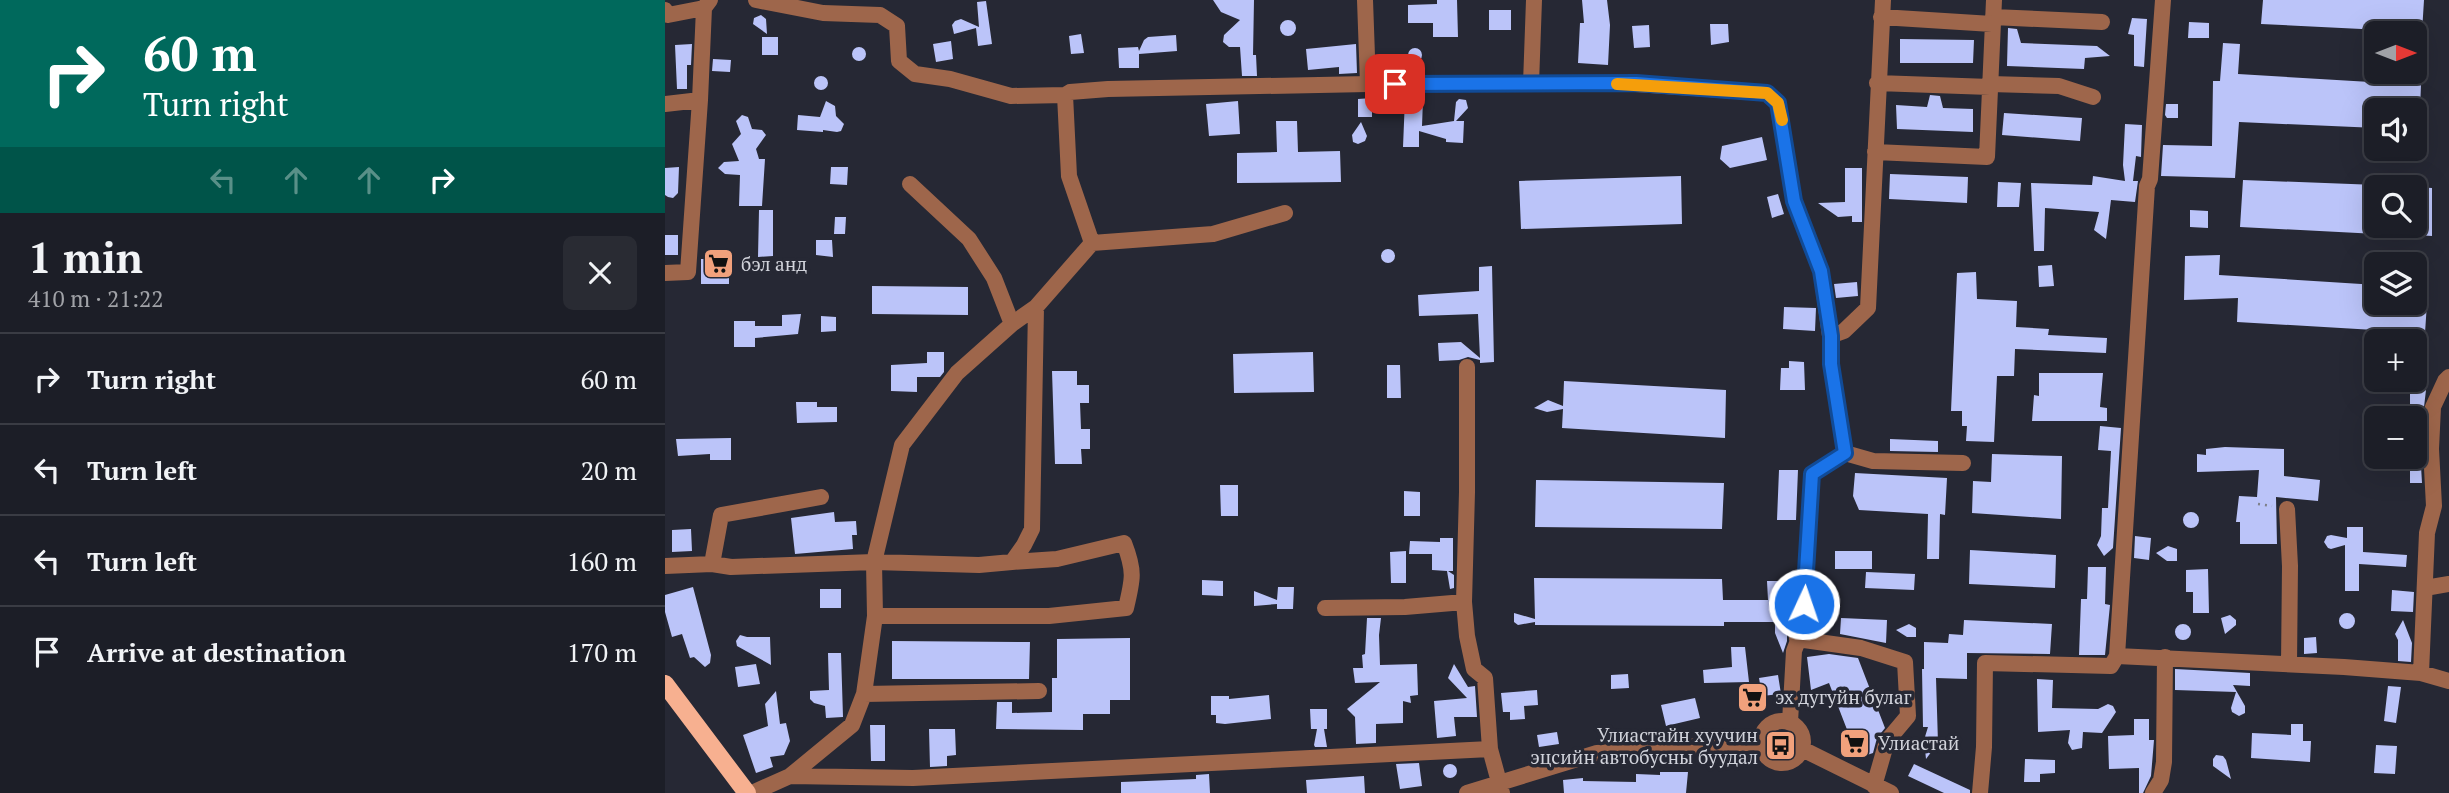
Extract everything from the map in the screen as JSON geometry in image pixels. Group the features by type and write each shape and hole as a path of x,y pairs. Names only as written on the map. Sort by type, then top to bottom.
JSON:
{"main road":[{"path":"665,684 749,793"}],"street":[{"path":"756,0 824,13 880,15 897,26 899,61 915,74 950,79 1011,96 1065,95 1070,92 1108,89 1368,84 1636,83 1767,93 1778,103 1794,201 1821,271 1831,336 1831,364 1845,453"},
{"path":"1364,0 1368,84"},
{"path":"1531,84 1534,0"},
{"path":"1831,336 1845,331 1868,308 1883,0"},
{"path":"1875,152 1987,157 1994,0"},
{"path":"1980,793 1984,747 1985,663 2111,666 2117,656 2147,186 2150,179 2163,0"},
{"path":"665,10 668,15 707,4 688,272 665,274"},
{"path":"1881,17 2102,22"},
{"path":"1877,83 2060,86 2093,97"},
{"path":"1065,95 1069,176 1092,243"},
{"path":"665,104 700,100"},
{"path":"910,184 969,239 994,278 1012,324"},
{"path":"749,793 790,776 852,725 864,694 875,616 874,562 902,445 957,373 1012,324 1037,307 1092,243 1213,234 1285,213"},
{"path":"1012,562 1032,529 1037,307"},
{"path":"1467,367 1464,602 1474,669 1485,678 1490,749 1500,788"},
{"path":"2421,673 2427,533 2434,506 2431,449 2433,407 2445,380 2449,377"},
{"path":"1790,722 1794,652 1803,629 1812,474 1845,453 1873,461 1963,463"},
{"path":"712,564 721,515 821,497"},
{"path":"2287,509 2290,566 2289,664"},
{"path":"665,566 712,564 731,567 874,562 979,565 1057,559 1124,543 1131,560 1133,577 1126,608 1049,616 875,616"},
{"path":"2425,588 2449,584"},
{"path":"1325,608 1405,607 1464,602"},
{"path":"1797,639 1861,648 1905,662 1908,716 1887,741 1874,786"},
{"path":"2117,656 2421,673 2449,681"},
{"path":"2153,793 2161,780 2164,762 2165,657"},
{"path":"864,694 1039,691"},
{"path":"1782,721 1790,722 1802,733 1802,749 1791,761 1775,761 1768,757 1761,742 1767,727 1782,721"},
{"path":"1468,793 1500,788 1597,753 1761,742"},
{"path":"790,776 940,777 1490,749"},
{"path":"1802,749 1891,793"}],"building":[{"path":"1213,0 1254,0 1253,55 1256,55 1257,76 1242,76 1240,47 1229,47 1223,42 1224,35 1240,20 1221,12"},
{"path":"1437,0 1457,0 1458,37 1433,37 1433,23 1408,23 1408,5 1437,4"},
{"path":"1582,0 1607,0 1610,25 1608,65 1578,63 1580,23 1584,23"},
{"path":"2263,0 2424,0 2423,21 2364,21 2364,29 2261,24"},
{"path":"986,1 992,44 978,46 976,28 954,34 952,25 961,19 979,27 977,2"},
{"path":"1489,10 1511,10 1511,30 1489,30"},
{"path":"761,15 766,19 767,34 753,24 754,18"},
{"path":"2132,18 2147,19 2144,67 2134,66 2134,35 2128,34"},
{"path":"1285,20 1291,20 1296,28 1294,34 1285,36 1280,31 1280,25"},
{"path":"2189,22 2209,23 2209,38 2188,38"},
{"path":"1710,24 1728,24 1729,42 1711,45"},
{"path":"1649,25 1650,47 1634,48 1632,26"},
{"path":"2008,28 2017,29 2021,43 2097,46 2110,56 2085,58 2084,69 2007,66"},
{"path":"1081,34 1084,53 1071,54 1069,36"},
{"path":"1176,35 1177,51 1139,54 1139,68 1119,68 1118,48 1138,47 1139,51 1148,37"},
{"path":"762,37 778,37 778,55 762,55"},
{"path":"1900,39 1974,40 1973,63 1900,63"},
{"path":"951,41 953,59 936,62 933,44"},
{"path":"2223,43 2240,44 2238,74 2364,82 2364,84 2421,85 2420,98 2364,98 2364,127 2239,122 2235,178 2161,176 2163,145 2212,146 2213,81 2220,81"},
{"path":"692,44 691,65 687,65 687,89 677,89 675,45"},
{"path":"1356,44 1357,73 1339,74 1339,67 1308,70 1306,49"},
{"path":"856,47 862,47 866,54 862,61 856,61 852,57 852,51"},
{"path":"1412,48 1418,48 1422,55 1418,62 1412,62 1408,58 1408,52"},
{"path":"713,59 731,60 730,72 712,71"},
{"path":"818,76 824,76 828,83 824,90 818,90 814,86 814,80"},
{"path":"1930,95 1940,96 1943,108 1973,109 1973,132 1897,129 1896,105 1927,107"},
{"path":"1372,98 1372,117 1358,117 1358,99"},
{"path":"1405,98 1423,99 1422,126 1454,121 1456,102 1459,99 1466,100 1468,108 1456,121 1464,121 1463,143 1446,142 1446,139 1419,131 1419,147 1403,147"},
{"path":"826,101 835,106 836,116 844,124 841,131 797,130 798,115 820,117"},
{"path":"1238,101 1240,134 1209,136 1206,104"},
{"path":"2166,104 2178,104 2178,118 2167,118"},
{"path":"2004,113 2082,118 2080,141 2002,135"},
{"path":"742,115 748,117 752,129 762,130 766,135 756,149 759,159 765,159 762,206 739,206 740,175 725,174 718,168 724,162 739,161 732,144 741,134 736,121"},
{"path":"1276,121 1297,121 1298,152 1340,151 1341,182 1237,183 1237,153 1277,152"},
{"path":"1361,122 1367,136 1365,141 1358,144 1353,142 1352,135"},
{"path":"2125,124 2142,125 2141,157 2136,156 2133,181 2138,181 2135,202 2111,200 2106,239 2094,230 2099,212 2045,208 2044,251 2034,251 2031,183 2092,185 2093,176 2125,181"},
{"path":"1762,137 1767,160 1730,168 1720,159 1722,146"},
{"path":"679,167 678,193 673,198 668,197 665,195 665,168"},
{"path":"831,167 848,167 847,185 830,184"},
{"path":"1845,168 1862,168 1862,222 1852,222 1852,216 1838,217 1818,203 1845,202"},
{"path":"1890,174 1968,177 1967,203 1889,199"},
{"path":"1681,176 1682,224 1521,229 1519,181"},
{"path":"2243,180 2364,185 2364,233 2240,227"},
{"path":"1998,182 2021,183 2019,207 1997,207"},
{"path":"2427,188 2432,188 2432,236 2427,236"},
{"path":"1778,194 1784,214 1772,218 1767,197"},
{"path":"759,210 773,210 773,256 758,257"},
{"path":"2190,210 2208,211 2208,228 2190,227"},
{"path":"835,217 846,217 845,234 834,234"},
{"path":"665,235 678,235 678,255 665,255"},
{"path":"816,240 832,240 833,257 816,255"},
{"path":"1385,249 1391,249 1395,256 1391,263 1385,263 1381,259 1381,253"},
{"path":"2220,255 2219,275 2364,284 2364,315 2426,315 2425,329 2364,329 2237,322 2238,298 2184,300 2185,256"},
{"path":"701,259 729,259 729,284 701,284"},
{"path":"2052,265 2054,286 2039,287 2038,266"},
{"path":"1492,266 1494,362 1480,363 1480,360 1468,357 1439,361 1438,343 1461,342 1480,358 1478,314 1419,316 1418,295 1479,291 1479,267"},
{"path":"1976,272 1977,299 2017,301 2016,327 2049,329 2048,335 2107,338 2106,353 2015,349 2014,376 1997,376 1994,442 1966,441 1967,426 1962,426 1962,411 1951,411 1957,273"},
{"path":"1857,282 1858,296 1836,298 1834,284"},
{"path":"872,286 968,287 968,315 872,314"},
{"path":"1784,307 1816,308 1815,331 1783,329"},
{"path":"801,314 798,334 755,338 755,347 734,347 734,321 755,321 755,326 782,326 782,315"},
{"path":"821,316 836,317 836,331 821,332"},
{"path":"927,352 944,352 944,372 940,377 917,377 917,392 891,391 891,365 927,363"},
{"path":"1313,352 1314,392 1234,393 1233,354"},
{"path":"1789,361 1804,362 1805,390 1780,390 1781,368 1789,368"},
{"path":"1387,365 1400,365 1401,398 1387,398"},
{"path":"1052,371 1077,371 1077,385 1089,385 1089,403 1080,403 1081,429 1090,429 1090,449 1081,449 1082,464 1055,464"},
{"path":"2039,373 2103,373 2100,407 2107,408 2107,421 2032,421 2034,395 2039,396"},
{"path":"1564,381 1726,390 1725,438 1562,428 1563,409 1547,412 1534,408 1548,400 1563,406"},
{"path":"2410,392 2426,392 2424,406 2410,406"},
{"path":"796,402 817,402 817,407 837,407 837,422 797,423"},
{"path":"2100,426 2121,428 2113,548 2104,556 2097,545 2101,536 2102,508 2108,508 2111,451 2098,450"},
{"path":"731,438 731,460 710,460 710,454 678,456 676,439"},
{"path":"1890,439 1938,441 1938,452 1890,451"},
{"path":"2206,449 2284,449 2284,476 2320,480 2318,501 2276,497 2277,544 2240,544 2240,522 2236,522 2239,496 2257,497 2259,470 2197,472 2197,454 2206,455"},
{"path":"1992,454 2062,456 2061,519 1972,513 1973,481 1991,482"},
{"path":"2410,469 2421,469 2422,483 2410,483"},
{"path":"1779,470 1798,470 1796,520 1777,520"},
{"path":"1855,473 1947,478 1945,515 1940,514 1939,559 1927,559 1928,514 1859,510 1853,496"},
{"path":"1536,480 1724,483 1722,529 1535,527"},
{"path":"1220,485 1238,485 1238,516 1221,516"},
{"path":"1404,491 1420,492 1420,516 1404,516"},
{"path":"834,512 835,522 856,521 857,535 852,535 853,549 795,554 791,518"},
{"path":"2191,512 2199,520 2191,528 2183,520"},
{"path":"2347,527 2363,527 2363,552 2407,555 2406,567 2359,564 2359,591 2345,591 2345,545 2331,549 2324,542 2327,536 2331,535 2347,538"},
{"path":"691,529 692,551 672,552 672,530"},
{"path":"2135,536 2151,538 2149,560 2134,558"},
{"path":"1440,538 1453,538 1453,571 1448,571 1454,575 1454,588 1450,589 1447,571 1432,570 1432,554 1409,554 1410,541 1440,542"},
{"path":"2168,546 2177,549 2177,561 2167,561 2156,553"},
{"path":"1970,550 2056,555 2055,588 1969,584"},
{"path":"1406,551 1406,583 1391,583 1390,552"},
{"path":"1835,551 1872,551 1872,569 1835,569"},
{"path":"2088,567 2106,567 2105,604 2110,605 2105,655 2079,655 2081,599 2087,599"},
{"path":"2208,569 2209,613 2193,613 2193,592 2186,592 2186,570"},
{"path":"1866,572 1915,574 1914,590 1865,588"},
{"path":"1534,578 1722,579 1723,600 1768,600 1767,581 1793,581 1792,622 1787,622 1787,641 1783,653 1775,633 1775,622 1724,622 1724,626 1535,625 1535,622 1518,625 1514,622 1514,613 1535,619"},
{"path":"1202,580 1223,581 1223,596 1202,595"},
{"path":"1815,584 1824,585 1823,599 1831,605 1833,615 1823,614 1820,601 1814,601"},
{"path":"693,587 711,655 710,663 705,667 694,657 690,658 682,634 672,637 665,612 665,595"},
{"path":"1278,587 1294,587 1293,609 1277,609 1277,604 1254,606 1254,591 1277,600"},
{"path":"820,589 841,589 841,608 820,608"},
{"path":"2392,590 2414,592 2413,612 2391,611"},
{"path":"2347,613 2355,621 2347,629 2339,621"},
{"path":"2230,615 2236,620 2236,625 2225,634 2221,618"},
{"path":"1367,618 1381,618 1380,665 1417,664 1418,695 1410,696 1411,703 1403,701 1403,723 1376,724 1376,743 1356,744 1355,717 1347,709 1380,682 1355,683 1353,668 1363,668"},
{"path":"1841,618 1887,620 1886,643 1840,634"},
{"path":"1964,620 2052,624 2050,654 1967,653 1967,679 1936,678 1938,743 1926,759 1924,740 1928,727 1923,727 1924,642 1948,643 1949,634 1963,635"},
{"path":"2403,620 2412,643 2411,662 2398,661 2398,640 2395,634"},
{"path":"1909,624 1916,628 1916,637 1907,637 1896,630"},
{"path":"2183,624 2189,626 2189,638 2183,640 2177,638 2175,632 2177,626"},
{"path":"740,635 770,637 771,665 737,646 736,641"},
{"path":"2316,637 2317,653 2304,654 2304,638"},
{"path":"1130,638 1130,700 1110,700 1110,714 1083,714 1083,730 996,729 997,702 1012,702 1012,713 1052,712 1052,678 1057,678 1057,639"},
{"path":"892,641 1030,642 1029,679 892,679"},
{"path":"1731,647 1745,647 1749,682 1704,683 1703,670 1732,667"},
{"path":"828,653 841,653 843,717 826,718 825,706 810,699 810,691 829,690"},
{"path":"1829,654 1858,658 1885,728 1877,738 1873,753 1858,758 1829,683 1811,690 1807,657"},
{"path":"756,664 760,684 738,687 735,667"},
{"path":"1454,664 1468,687 1475,686 1477,717 1454,717 1456,736 1437,738 1434,701 1467,698 1448,678"},
{"path":"2175,669 2250,673 2250,686 2233,685 2245,706 2245,713 2239,716 2232,712 2236,692 2175,690"},
{"path":"1628,674 1629,688 1611,689 1611,675"},
{"path":"1778,675 1781,694 1762,696 1759,678"},
{"path":"2037,679 2053,680 2052,708 2098,709 2108,704 2113,706 2116,712 2102,733 2083,732 2082,748 2072,750 2068,743 2070,730 2038,732"},
{"path":"2388,686 2401,687 2396,723 2384,721"},
{"path":"1537,690 1538,705 1524,706 1525,719 1510,720 1510,712 1503,712 1501,693"},
{"path":"776,691 780,724 786,723 790,741 784,755 770,757 773,767 756,773 743,735 768,726 765,704"},
{"path":"1269,695 1271,719 1225,724 1216,723 1216,715 1211,715 1211,696 1229,696 1229,699"},
{"path":"1695,698 1700,718 1666,726 1661,705"},
{"path":"1310,709 1327,709 1327,729 1324,729 1327,747 1314,745 1317,729 1311,729"},
{"path":"2134,719 2149,719 2149,740 2154,740 2151,776 2143,793 2139,793 2139,768 2109,769 2108,736 2134,735"},
{"path":"2291,724 2303,724 2303,741 2311,741 2310,762 2251,758 2252,733 2291,735"},
{"path":"870,725 885,725 885,761 871,761"},
{"path":"929,729 955,729 956,755 947,756 947,766 930,767"},
{"path":"1557,732 1559,744 1539,747 1537,735"},
{"path":"2376,745 2397,746 2395,774 2374,773"},
{"path":"2216,755 2223,756 2226,760 2231,779 2213,766"},
{"path":"2025,759 2055,760 2055,773 2040,774 2040,782 2024,782"},
{"path":"1419,763 1422,786 1400,789 1396,764"},
{"path":"1447,764 1453,764 1457,771 1453,778 1447,778 1443,774 1443,768"},
{"path":"1914,764 1970,790 1970,793 1944,793 1908,776"},
{"path":"1660,772 1688,772 1686,793 1564,793 1563,780 1583,778 1583,781 1636,782 1636,774 1660,775"},
{"path":"1209,774 1210,793 1121,793 1121,782 1196,779 1196,775"},
{"path":"1364,776 1365,793 1307,793 1306,780"}],"slow traffic":[{"path":"1617,84 1636,83 1767,93 1778,103 1782,120"}],"place":[{"name":"бэл анд","path":"718,264"},
{"name":"эх дугуйн булаг","path":"1752,697"},
{"name":"Улиастай","path":"1855,743"},
{"name":"Улиастайн хуучин эцсийн автобусны буудал","path":"1781,746"}],"route":[{"path":"1395,84 1636,83 1767,93 1778,103 1794,201 1821,271 1831,336 1831,364 1845,453 1812,474 1804,604"}]}
